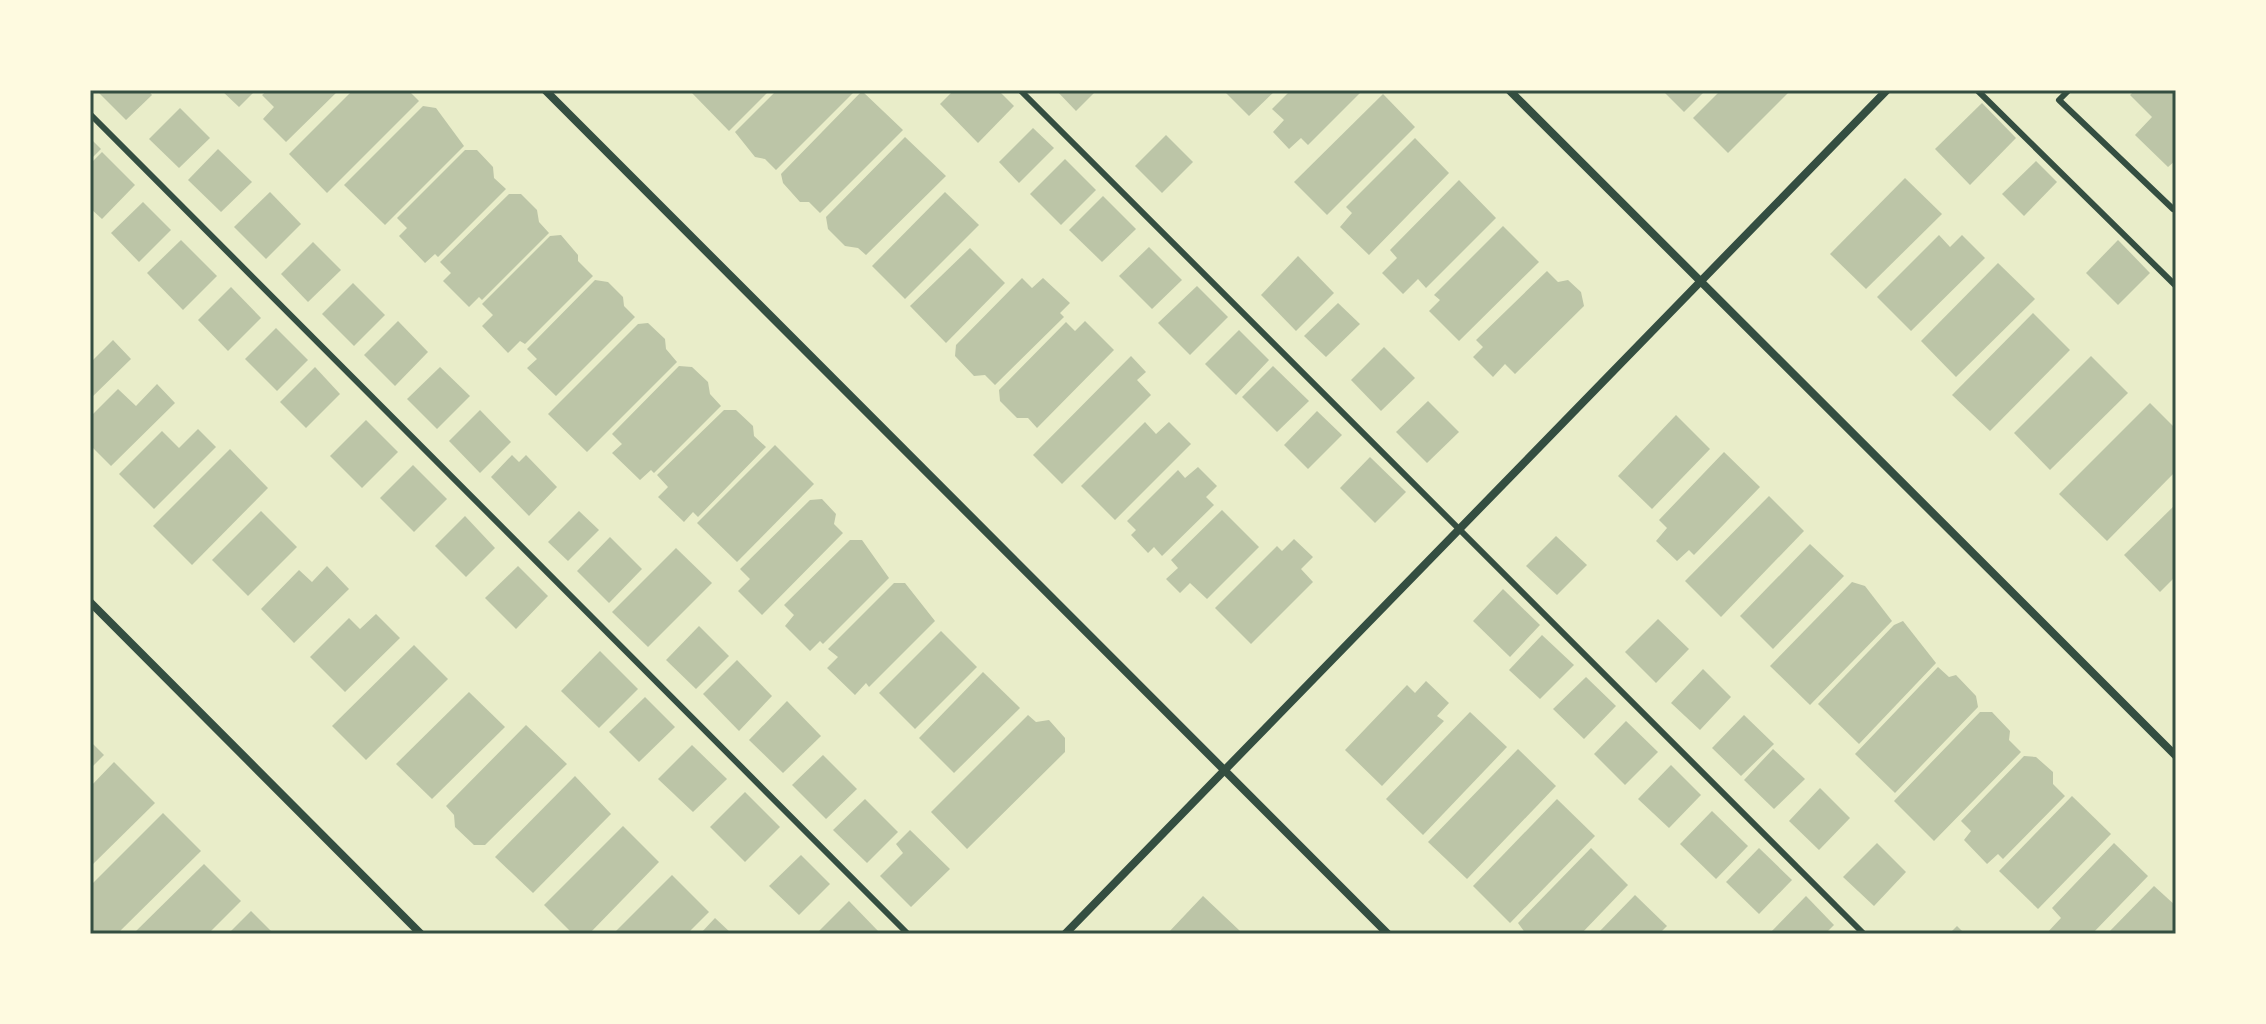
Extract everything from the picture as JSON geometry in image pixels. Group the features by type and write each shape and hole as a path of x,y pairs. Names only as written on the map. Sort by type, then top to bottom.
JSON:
{"street":[{"path":"545,90 1388,934"},
{"path":"1509,90 2176,756"},
{"path":"1065,934 1887,90"},
{"path":"90,602 421,934"}],"lane":[{"path":"1020,90 1864,934"},
{"path":"1977,90 2176,286"},
{"path":"2069,90 2059,100 2173,209 2176,206"},
{"path":"90,114 908,934"}],"building":[{"path":"96,90 148,90 152,95 126,120"},
{"path":"221,90 256,90 239,107"},
{"path":"268,90 339,90 286,142 263,119 274,107 262,95"},
{"path":"353,90 408,90 419,101 327,193 289,154"},
{"path":"770,90 729,131 691,92"},
{"path":"777,90 856,90 776,170 765,159 755,157 735,132"},
{"path":"954,90 998,90 1014,106 978,143 940,104"},
{"path":"1056,90 1097,90 1076,111"},
{"path":"1223,90 1276,90 1249,116"},
{"path":"1291,90 1363,90 1308,145 1301,138 1289,149 1273,132 1284,120 1272,109"},
{"path":"1662,90 1706,90 1684,112"},
{"path":"1721,90 1791,90 1728,153 1693,118"},
{"path":"2135,90 2176,90 2176,160 2168,167 2135,135 2152,117 2130,95"},
{"path":"862,91 903,130 820,213 809,202 800,202 783,183 781,174"},
{"path":"1383,94 1415,127 1327,215 1294,182"},
{"path":"1982,103 2016,138 1970,185 1935,149"},
{"path":"423,106 436,108 464,146 385,225 344,185"},
{"path":"180,108 210,138 179,168 149,139"},
{"path":"1033,128 1054,148 1019,183 999,162"},
{"path":"1166,135 1193,162 1162,193 1135,166"},
{"path":"905,137 946,176 866,255 858,248 845,246 828,229 826,217"},
{"path":"90,138 101,149 90,160"},
{"path":"1415,138 1449,173 1369,255 1340,227 1352,213 1346,207"},
{"path":"218,149 252,182 221,212 188,180"},
{"path":"465,150 477,150 493,167 494,178 506,189 438,257 435,254 425,263 399,236 407,228 397,218"},
{"path":"102,152 135,185 102,219 90,208 90,164"},
{"path":"1065,159 1096,190 1061,225 1030,194"},
{"path":"2036,161 2057,182 2024,216 2002,194"},
{"path":"1905,178 1942,214 1866,289 1830,254"},
{"path":"1459,180 1496,218 1426,288 1418,279 1403,294 1382,273 1397,258 1390,250"},
{"path":"270,192 301,224 266,259 234,227"},
{"path":"945,192 979,225 905,299 872,266"},
{"path":"509,194 521,194 537,210 539,222 549,233 482,300 479,297 469,307 443,281 451,273 440,262"},
{"path":"1103,196 1136,229 1102,262 1069,230"},
{"path":"143,202 171,230 139,262 111,233"},
{"path":"1503,226 1539,262 1459,341 1429,311 1440,300 1434,295"},
{"path":"561,235 578,255 578,261 593,276 525,344 520,341 508,353 482,326 493,315 482,304 550,236"},
{"path":"1939,235 1950,247 1962,235 1985,258 1911,331 1877,297"},
{"path":"181,240 217,276 183,310 147,273"},
{"path":"2118,240 2150,273 2118,305 2086,273"},
{"path":"313,242 341,270 308,302 281,274"},
{"path":"1149,247 1182,280 1152,309 1119,276"},
{"path":"970,248 1005,283 946,343 910,306"},
{"path":"1298,256 1334,293 1296,331 1261,295"},
{"path":"1998,263 2035,299 1956,377 1921,341"},
{"path":"1547,271 1558,282 1568,280 1581,292 1584,306 1515,374 1505,364 1493,377 1473,357 1483,347 1476,340"},
{"path":"1022,278 1032,288 1043,278 1070,303 1060,313 1064,317 995,385 985,375 974,376 955,356 956,345"},
{"path":"595,280 608,282 623,297 624,306 635,317 556,396 527,368 537,359 527,349"},
{"path":"353,283 385,315 354,346 322,314"},
{"path":"1197,286 1228,317 1190,355 1158,323"},
{"path":"231,287 261,318 228,351 198,320"},
{"path":"1338,303 1360,324 1326,357 1304,336"},
{"path":"2033,313 2070,350 1990,431 1952,395"},
{"path":"398,321 428,352 395,386 364,355"},
{"path":"1085,321 1114,350 1037,428 1028,418 1017,418 1000,401 999,390 1066,322 1075,331"},
{"path":"648,323 665,339 666,349 677,362 587,452 548,414 638,324"},
{"path":"276,328 308,360 277,391 245,359"},
{"path":"1239,330 1269,360 1236,395 1205,364"},
{"path":"113,340 131,359 90,399 90,359 92,361"},
{"path":"1384,347 1415,378 1381,411 1351,380"},
{"path":"1131,356 1146,372 1137,380 1151,395 1062,484 1033,455"},
{"path":"2091,356 2128,393 2050,470 2014,433"},
{"path":"679,366 692,367 708,382 710,394 721,406 654,473 651,470 640,480 612,453 622,444 612,434"},
{"path":"1273,366 1309,401 1277,432 1242,397"},
{"path":"315,367 340,394 306,428 280,402"},
{"path":"440,367 470,396 437,429 407,399"},
{"path":"157,384 175,403 111,466 90,445 90,417 118,389 136,406"},
{"path":"1428,401 1459,432 1427,463 1396,432"},
{"path":"2150,403 2176,429 2176,471 2107,541 2059,494"},
{"path":"480,410 511,442 480,473 449,441"},
{"path":"724,410 736,410 753,426 754,436 766,447 698,517 693,512 684,522 658,497 668,487 657,475"},
{"path":"1317,411 1342,435 1308,469 1284,445"},
{"path":"1676,415 1710,449 1652,509 1618,476"},
{"path":"366,420 398,452 362,488 330,456"},
{"path":"1145,422 1156,434 1169,422 1191,444 1115,520 1081,486"},
{"path":"198,429 216,447 154,509 119,474 162,431 179,448"},
{"path":"775,445 814,484 737,562 697,523"},
{"path":"230,449 268,488 192,565 153,526"},
{"path":"1724,452 1760,487 1694,555 1689,550 1677,561 1656,541 1667,528 1659,520"},
{"path":"512,455 519,462 526,455 557,487 529,516 491,477"},
{"path":"1370,457 1406,492 1375,523 1340,488"},
{"path":"413,465 447,499 414,532 380,498"},
{"path":"1198,467 1217,486 1206,497 1214,505 1162,556 1154,547 1148,553 1131,535 1136,530 1127,521 1178,470 1185,478"},
{"path":"1769,496 1804,531 1721,617 1685,581"},
{"path":"822,499 836,514 834,524 843,533 762,615 738,591 750,579 740,569 810,500"},
{"path":"2176,504 2176,576 2160,592 2124,555"},
{"path":"1222,510 1259,547 1207,599 1190,583 1180,593 1166,579 1178,568 1171,560"},
{"path":"261,511 297,547 248,596 212,560"},
{"path":"579,511 599,530 568,561 548,542"},
{"path":"465,516 495,548 466,577 435,546"},
{"path":"1556,536 1587,565 1557,595 1526,566"},
{"path":"610,537 642,569 609,603 577,571"},
{"path":"1294,539 1313,557 1301,569 1313,582 1251,644 1215,608 1277,546 1282,551"},
{"path":"850,540 862,540 889,578 823,644 820,641 810,651 785,626 794,615 784,605"},
{"path":"1810,544 1844,576 1773,649 1740,616"},
{"path":"676,548 712,583 648,647 612,612"},
{"path":"327,566 349,589 294,643 261,609 299,570 312,582"},
{"path":"518,566 548,596 516,629 485,598"},
{"path":"1852,582 1865,586 1892,621 1810,705 1770,666"},
{"path":"894,583 905,583 935,621 869,687 866,683 855,695 827,668 838,657 828,649"},
{"path":"1503,589 1540,625 1510,657 1473,621"},
{"path":"376,614 400,638 345,692 310,657 349,618 360,629"},
{"path":"1658,619 1689,649 1656,683 1625,652"},
{"path":"1903,621 1936,663 1859,744 1818,704 1894,625"},
{"path":"699,626 729,656 696,689 666,660"},
{"path":"941,631 977,667 915,729 879,693"},
{"path":"1542,635 1574,665 1540,699 1509,670"},
{"path":"414,645 448,679 366,760 332,726"},
{"path":"600,651 638,689 599,728 561,691"},
{"path":"737,660 772,696 739,731 703,694"},
{"path":"1938,667 1949,677 1956,675 1976,696 1978,707 1895,793 1855,754"},
{"path":"1703,669 1731,697 1700,730 1671,703"},
{"path":"983,672 1020,708 954,773 919,738"},
{"path":"1586,677 1616,706 1584,739 1553,709"},
{"path":"1426,681 1449,703 1437,716 1444,721 1382,786 1345,750 1407,685 1415,693"},
{"path":"469,692 505,727 432,799 396,764"},
{"path":"645,697 675,727 639,762 609,732"},
{"path":"787,701 821,736 783,773 749,740"},
{"path":"1470,712 1507,747 1423,835 1386,799"},
{"path":"1980,712 1992,712 2010,731 2009,740 2021,752 1934,841 1894,801"},
{"path":"1028,715 1036,722 1049,720 1065,738 1065,752 967,849 931,812"},
{"path":"1744,715 1774,744 1741,776 1712,748"},
{"path":"1626,721 1658,752 1625,785 1594,754"},
{"path":"526,725 567,764 485,845 474,845 455,827 454,815 446,806"},
{"path":"90,741 104,755 90,769"},
{"path":"692,745 727,779 693,812 658,779"},
{"path":"1518,749 1556,786 1467,879 1428,842"},
{"path":"1773,749 1805,779 1774,809 1744,780"},
{"path":"823,755 857,789 826,819 792,785"},
{"path":"2024,756 2036,757 2053,772 2053,784 2065,796 2003,859 1998,854 1987,864 1964,840 1971,831 1961,821"},
{"path":"114,762 155,803 90,867 90,787"},
{"path":"1671,765 1701,795 1669,828 1638,799"},
{"path":"575,776 611,814 533,893 495,857"},
{"path":"1820,788 1850,818 1819,850 1789,821"},
{"path":"745,792 780,827 745,862 710,827"},
{"path":"2072,796 2111,834 2038,909 1999,871"},
{"path":"865,799 898,832 867,863 833,830"},
{"path":"1557,799 1595,836 1510,923 1473,886"},
{"path":"1712,811 1748,846 1716,879 1680,844"},
{"path":"163,813 201,851 117,934 90,934 90,886"},
{"path":"623,826 659,862 589,934 573,934 544,905"},
{"path":"910,830 950,869 911,907 880,876 903,853 896,844"},
{"path":"1877,843 1906,872 1874,906 1843,877"},
{"path":"2114,843 2148,876 2092,934 2046,934 2061,918 2052,908"},
{"path":"1591,848 1628,885 1581,934 1526,934 1518,923"},
{"path":"1759,848 1792,880 1759,914 1726,882"},
{"path":"801,855 830,884 799,915 769,886"},
{"path":"204,864 241,901 208,934 133,934"},
{"path":"672,875 709,912 687,934 613,934"},
{"path":"2154,886 2176,906 2176,934 2107,934"},
{"path":"1635,895 1667,926 1659,934 1597,934"},
{"path":"1203,896 1240,931 1237,934 1167,934"},
{"path":"1806,896 1834,925 1825,934 1769,934"},
{"path":"849,901 879,932 816,934"},
{"path":"251,911 274,934 228,934"},
{"path":"715,918 732,934 700,934"},
{"path":"1957,926 1965,934 1949,934"}]}
